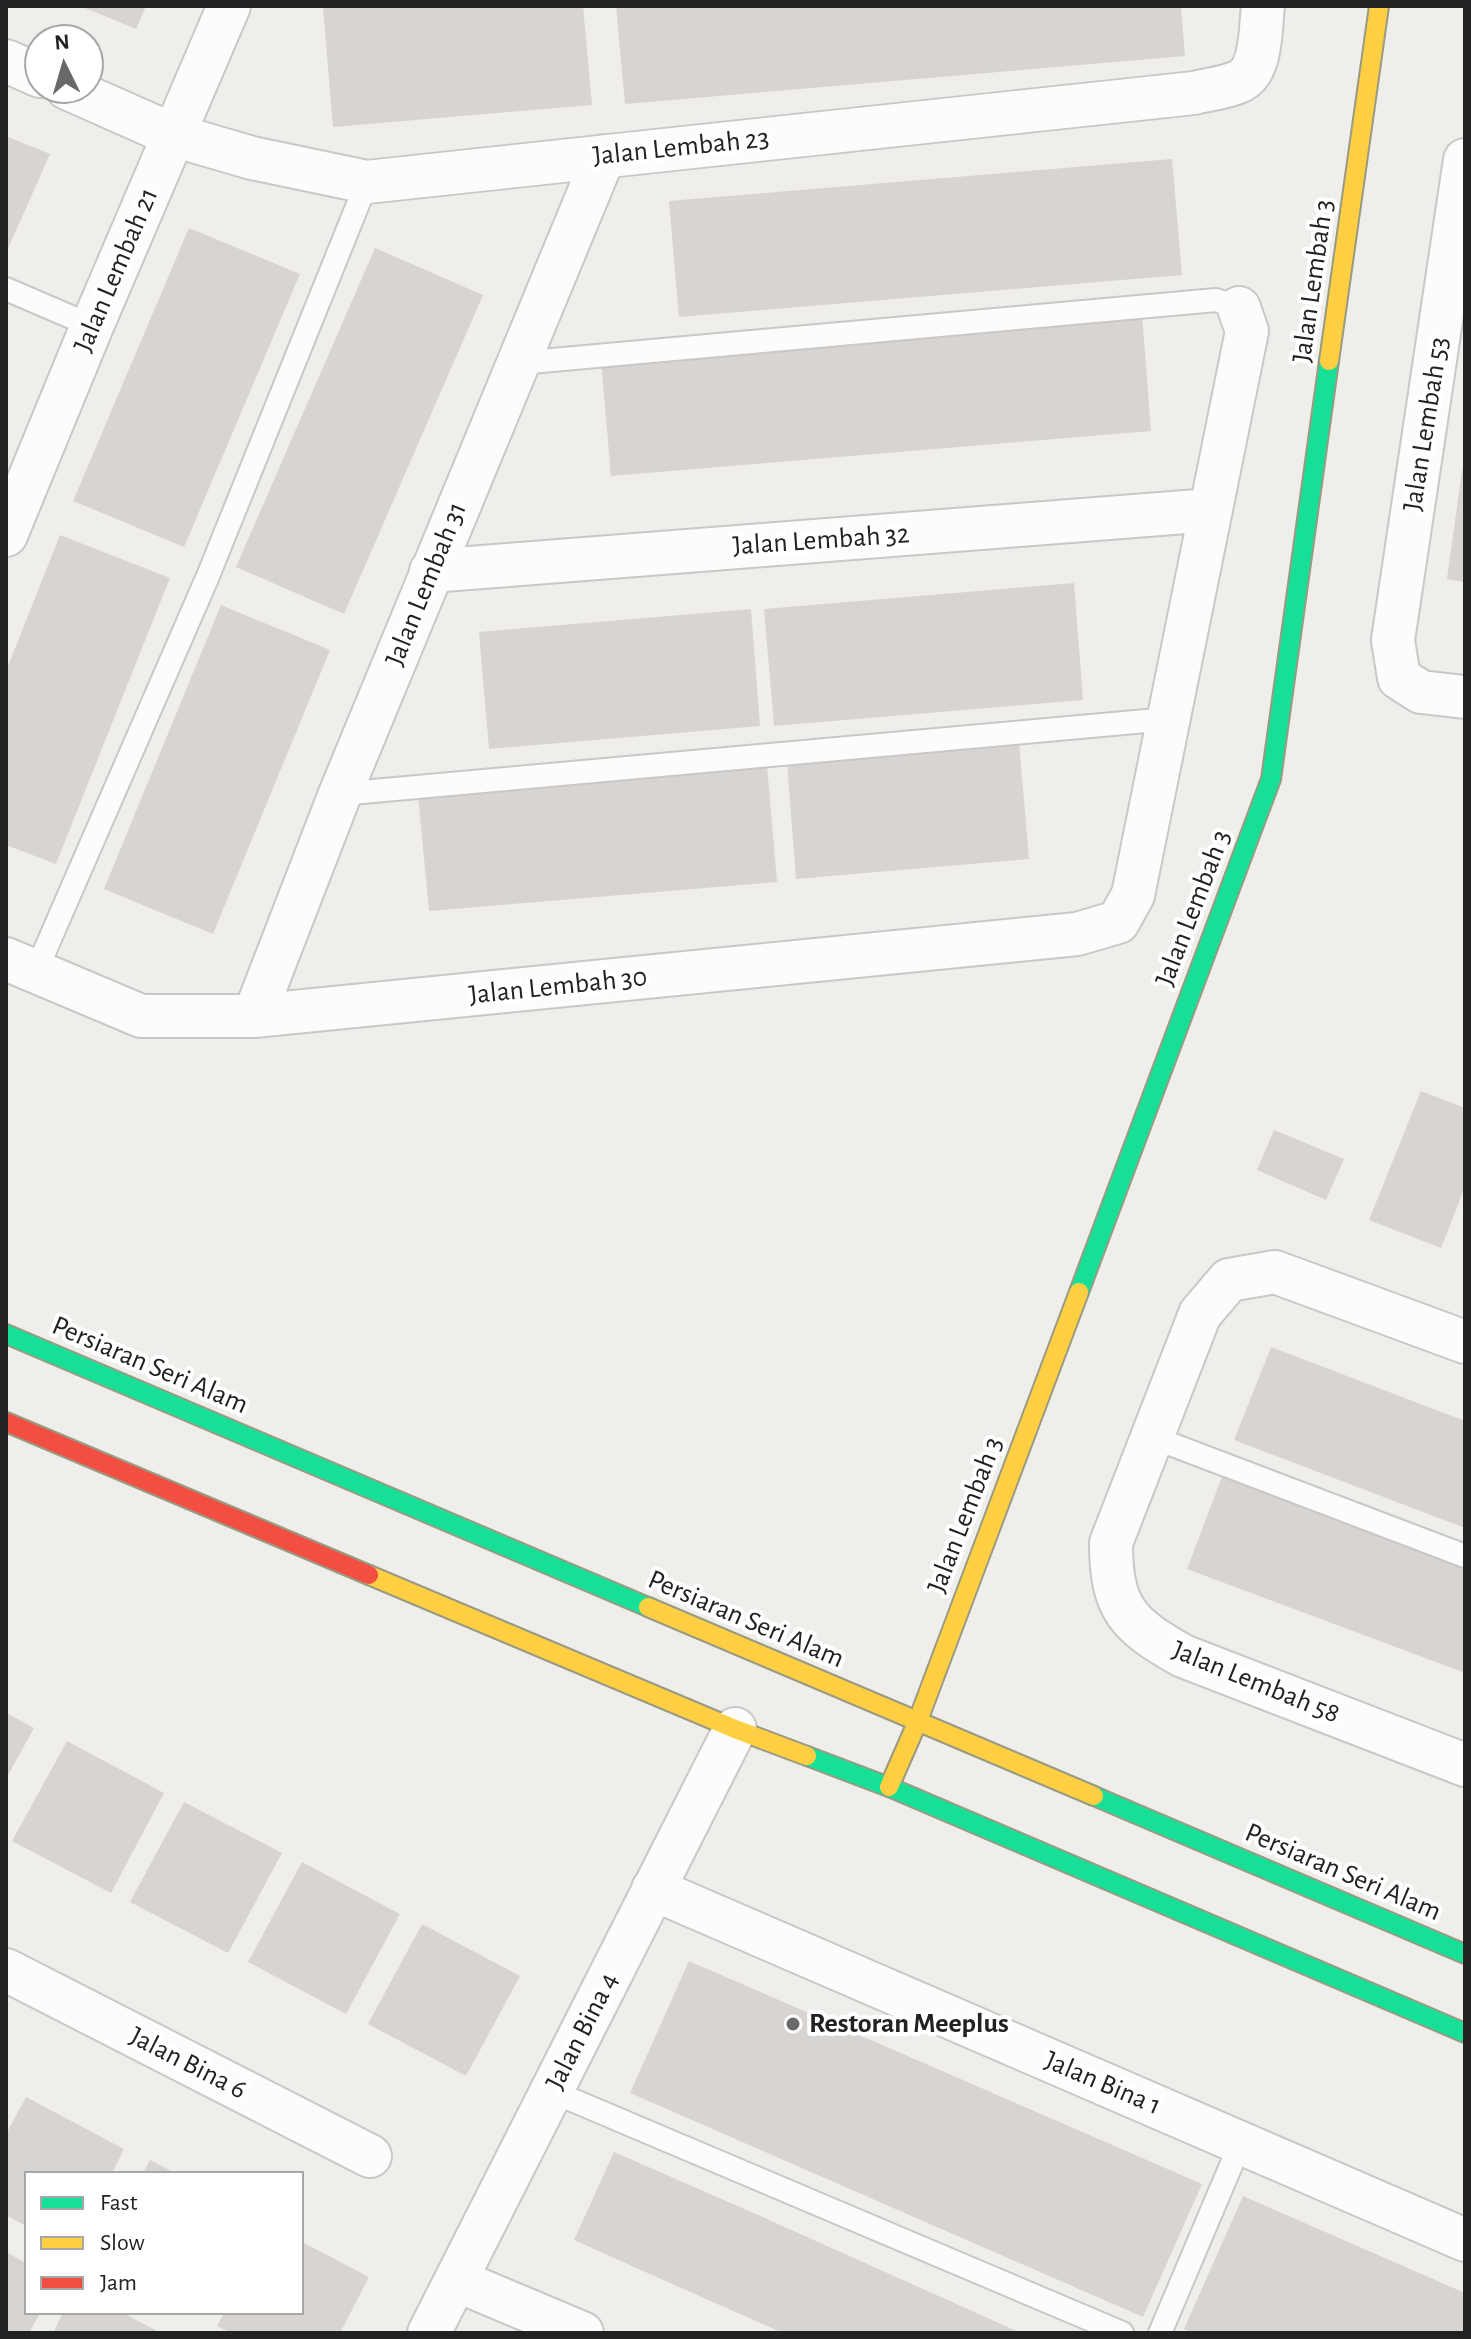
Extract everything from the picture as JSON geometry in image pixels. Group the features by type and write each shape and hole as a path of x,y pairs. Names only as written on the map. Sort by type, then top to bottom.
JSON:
{"main road":[{"name":"Jalan Lembah 3","path":"889,1787 917,1723 1271,779 1379,6"},
{"name":"Persiaran Seri Alam","path":"6,1334 1465,1954"},
{"path":"6,1422 735,1729 889,1787 1465,2033"}],"street":[{"name":"Jalan Lembah 21","path":"9,517 229,6"},
{"name":"Jalan Lembah 23","path":"103,104 173,135 252,158 367,182 1194,93 1239,82 1248,76 1256,57 1263,6"},
{"name":"Jalan Lembah 31","path":"254,1016 340,794 604,156"},
{"name":"Jalan Lembah 53","path":"1465,160 1393,640 1399,678 1421,692 1465,697"},
{"path":"1168,719 1247,331 1239,308"},
{"name":"Jalan Lembah 32","path":"431,571 1211,510"},
{"name":"Jalan Lembah 30","path":"21,965 141,1016 254,1016 1077,934 1118,922 1133,895 1168,719"},
{"name":"Jalan Lembah 58","path":"1465,1342 1275,1272 1229,1280 1200,1314 1111,1543 1111,1572 1126,1614 1146,1635 1183,1656 1465,1765"},
{"name":"Jalan Bina 4","path":"429,2333 735,1729"},
{"name":"Jalan Bina 1","path":"653,1889 1465,2240"},
{"name":"Jalan Bina 6","path":"6,1970 370,2156"},
{"path":"456,2280 582,2333"}],"lane":[{"path":"21,965 208,576 367,182"},
{"path":"6,289 92,326"},
{"path":"519,363 1216,300 1239,308"},
{"path":"340,794 1168,719"},
{"path":"1152,1437 1465,1556"},
{"path":"551,2091 1122,2333"},
{"path":"1160,2333 1241,2142"}],"building":[{"path":"80,6 146,6 136,29"},
{"path":"323,6 583,6 592,105 333,127"},
{"path":"616,6 1181,6 1185,56 625,104"},
{"path":"6,136 50,154 6,253"},
{"path":"1172,159 1182,275 679,317 669,201"},
{"path":"189,228 300,274 184,547 73,501"},
{"path":"375,248 483,295 344,614 236,567"},
{"path":"1142,314 1151,431 611,476 601,360"},
{"path":"1465,464 1465,582 1447,579"},
{"path":"60,535 170,578 56,864 6,845 6,671"},
{"path":"1074,583 1083,700 774,726 764,609"},
{"path":"221,605 330,650 213,934 104,889"},
{"path":"751,609 760,726 489,749 479,632"},
{"path":"1019,742 1029,859 796,879 787,762"},
{"path":"767,766 777,882 429,911 418,795"},
{"path":"1421,1091 1465,1108 1465,1187 1441,1248 1369,1220"},
{"path":"1274,1130 1344,1159 1326,1200 1257,1170"},
{"path":"1271,1347 1465,1421 1465,1528 1234,1440"},
{"path":"1223,1474 1465,1566 1465,1673 1187,1569"},
{"path":"6,1713 34,1728 6,1779"},
{"path":"67,1741 164,1793 111,1893 12,1841"},
{"path":"184,1802 282,1853 228,1953 130,1902"},
{"path":"302,1862 400,1914 346,2014 248,1962"},
{"path":"422,1924 520,1976 466,2076 368,2024"},
{"path":"689,1961 1202,2184 1143,2317 630,2093"},
{"path":"26,2097 124,2149 113,2171 24,2171 24,2225 6,2215 6,2134"},
{"path":"614,2152 1021,2333 783,2333 670,2283 574,2240"},
{"path":"150,2160 171,2171 144,2171"},
{"path":"1243,2196 1465,2293 1465,2333 1193,2333 1184,2329"},
{"path":"304,2243 369,2277 340,2333 231,2333 217,2326 223,2315 304,2315"},
{"path":"6,2252 24,2262 24,2315 39,2315 29,2333 6,2333"},
{"path":"62,2315 127,2315 161,2333 53,2333"}],"traffic: fast":[{"path":"1079,1292 1271,779 1329,361"},
{"path":"6,1334 648,1607"},
{"path":"807,1756 889,1787 1465,2033"},
{"path":"1094,1796 1465,1954"}],"traffic: slow":[{"path":"1329,361 1379,6"},
{"path":"889,1787 917,1723 1079,1292"},
{"path":"369,1575 735,1729 807,1756"},
{"path":"648,1607 1094,1796"}],"traffic: jam":[{"path":"6,1422 369,1575"}],"place":[{"name":"Restoran Meeplus","path":"793,2024"}]}
